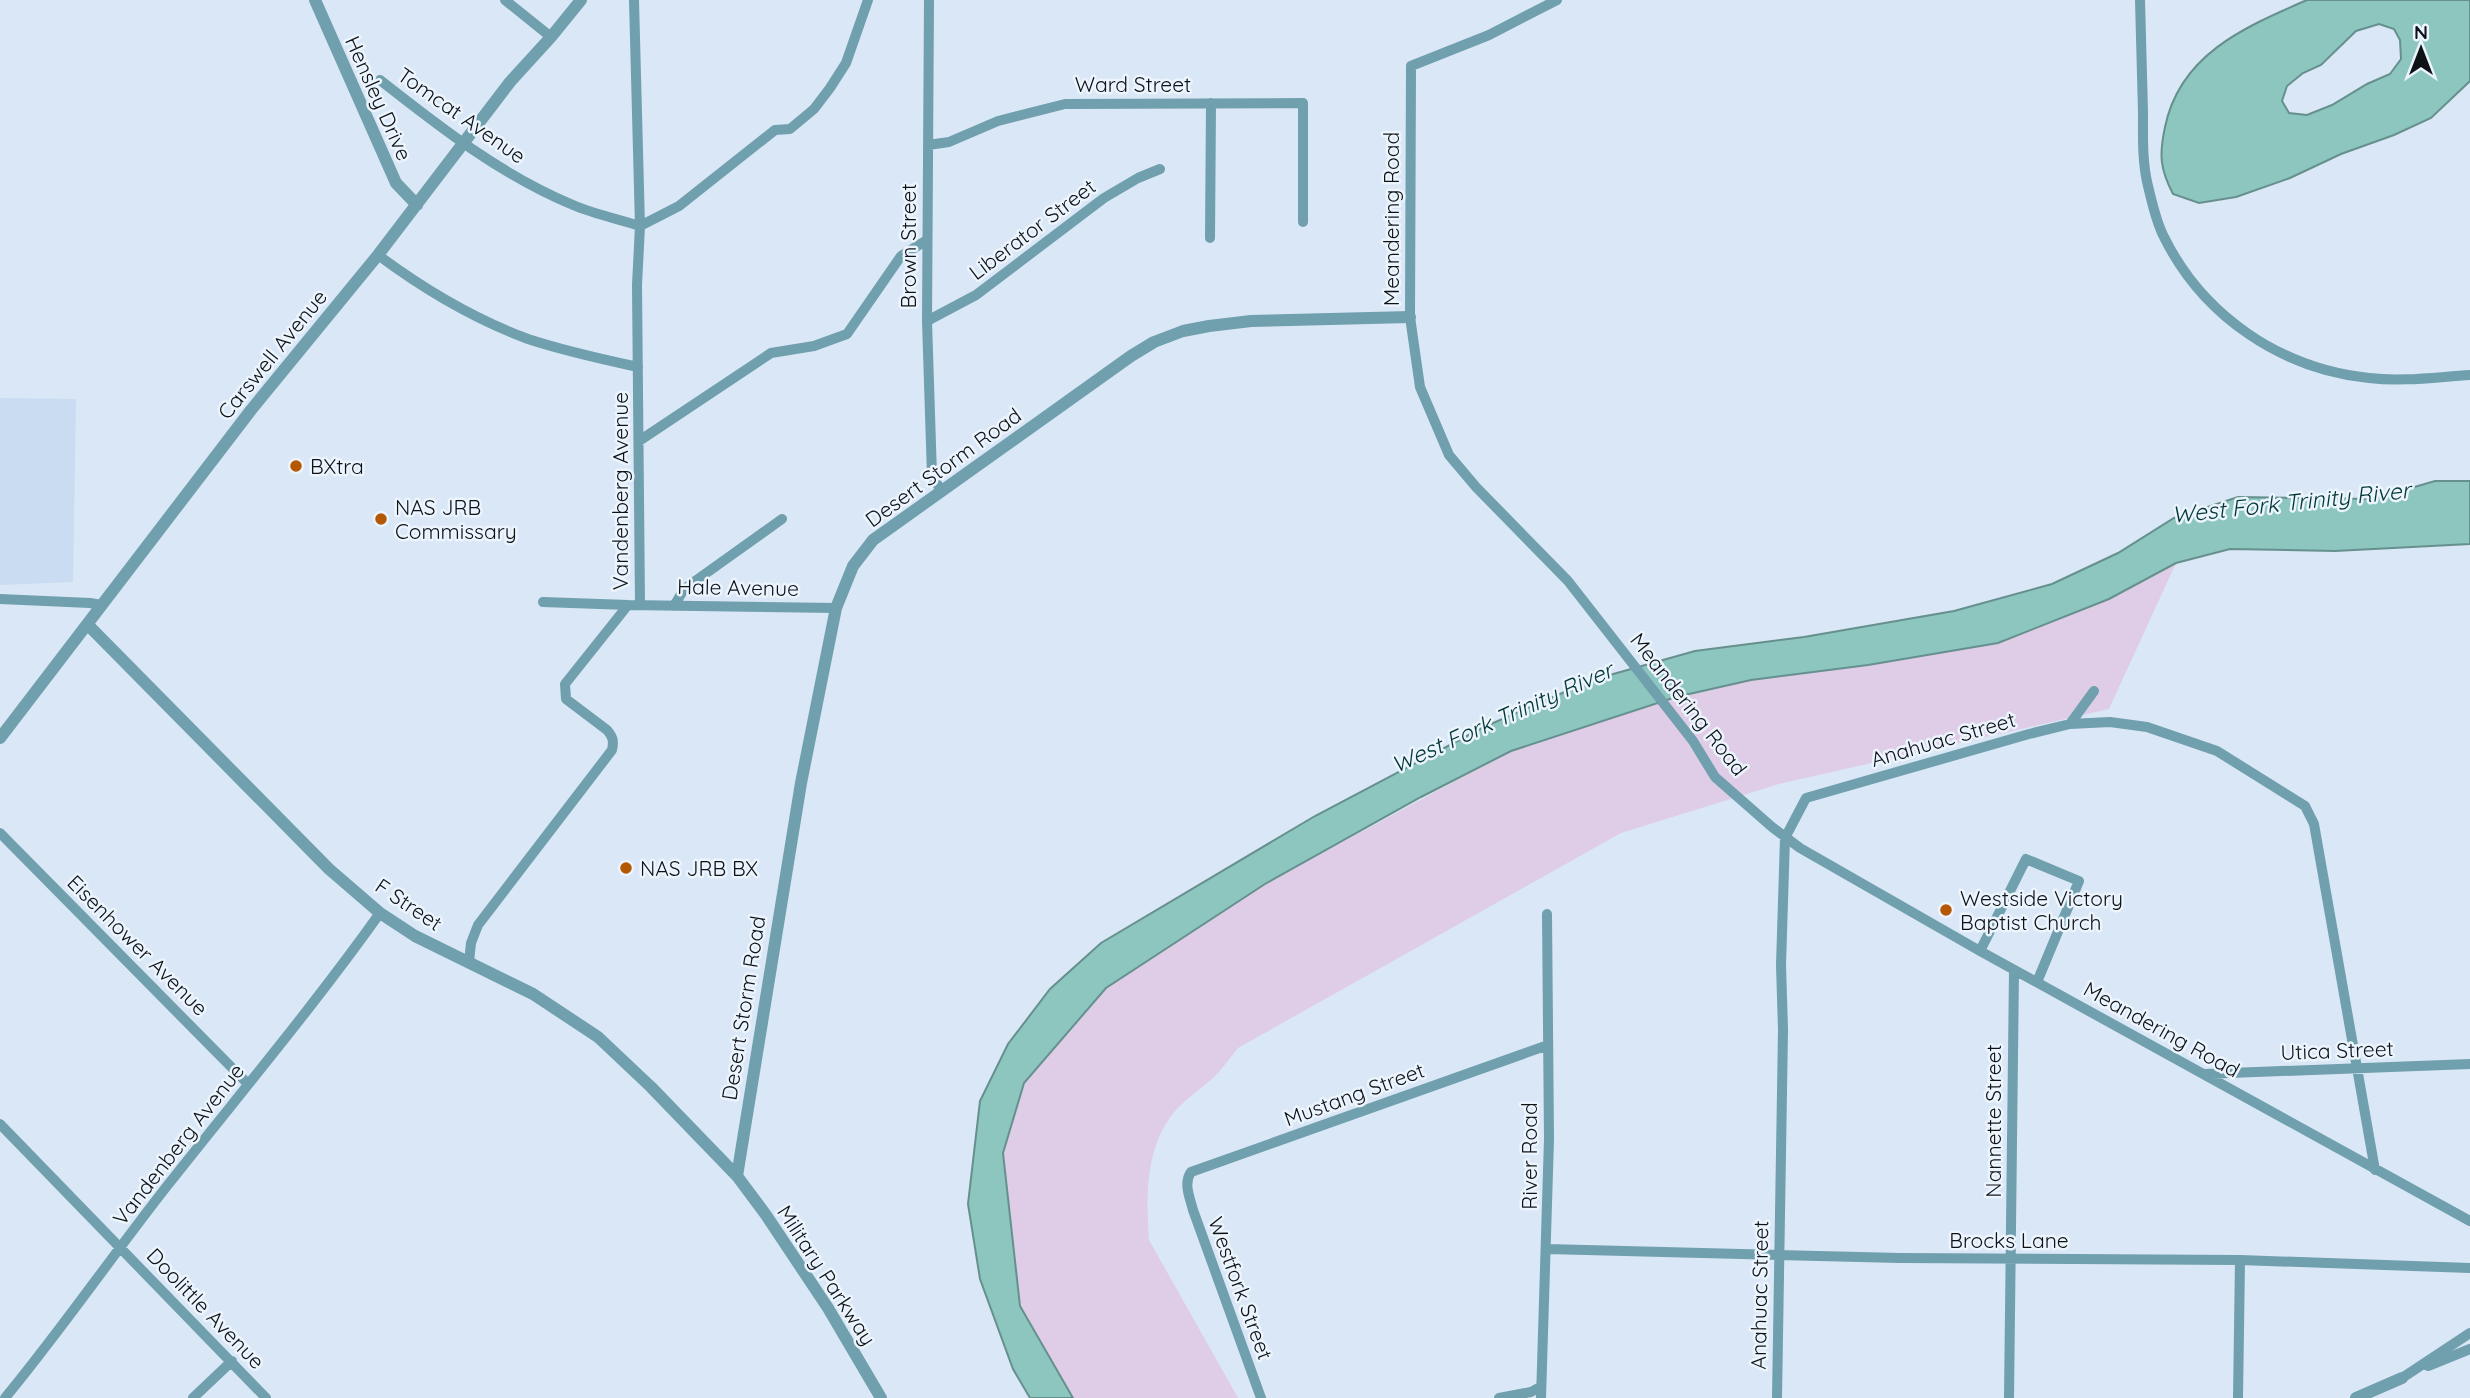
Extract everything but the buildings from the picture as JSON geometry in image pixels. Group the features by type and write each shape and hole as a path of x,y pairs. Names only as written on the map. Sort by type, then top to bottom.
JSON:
{"street":[{"name":"Hensley Drive","path":"315,0 396,183 417,205"},
{"path":"505,0 551,37"},
{"name":"Carswell Avenue","path":"0,738 251,410 378,255 510,82 581,0"},
{"name":"Vandenberg Avenue","path":"469,962 471,943 478,925 612,750 612,736 566,699 565,684 628,605 640,605 640,226 634,0"},
{"path":"640,226 679,206 775,130 790,129 814,109 846,63 868,0"},
{"name":"Brown Street","path":"929,0 928,321 932,476 941,490"},
{"name":"Meandering Road","path":"1557,0 1489,35 1410,66 1410,317 1420,387 1449,455 1476,487 1568,581 1693,741 1715,777 1785,838 1980,951 2470,1221"},
{"path":"2140,0 2143,141 2147,184 2163,235 2182,265 2212,303 2250,337 2316,367 2342,374 2399,380 2470,375"},
{"name":"Tomcat Avenue","path":"380,80 464,145 510,174 575,206 640,226"},
{"path":"1211,103 1303,103 1303,222"},
{"name":"Ward Street","path":"928,145 949,142 998,121 1065,104 1211,103 1210,238"},
{"name":"Liberator Street","path":"928,321 976,295 1104,198 1138,178 1160,169"},
{"path":"639,441 771,352 814,346 847,334 901,256 927,240"},
{"path":"378,255 429,290 483,320 556,348 638,367"},
{"name":"Desert Storm Road","path":"737,1176 802,783 836,608 853,566 873,540 1130,356 1154,342 1183,331 1251,321 1410,317"},
{"path":"674,606 684,589 782,519"},
{"path":"0,599 102,605"},
{"path":"543,602 628,605"},
{"name":"Hale Avenue","path":"640,605 836,608"},
{"name":"F Street","path":"88,625 329,869 380,913 415,936 533,994 598,1037 651,1087 737,1176"},
{"path":"2070,724 2094,691"},
{"name":"Anahuac Street","path":"1777,1398 1783,1030 1781,965 1785,838 1806,798 2070,724 2110,722 2147,727 2217,751 2305,806 2314,824 2375,1170"},
{"name":"Eisenhower Avenue","path":"0,833 248,1084"},
{"path":"1980,951 2026,859 2079,881 2037,982"},
{"name":"Vandenberg Avenue","path":"5,1398 165,1189 290,1033 380,913"},
{"name":"River Road","path":"1541,1393 1548,1249 1547,914"},
{"name":"Nannette Street","path":"2009,1398 2014,970"},
{"name":"Mustang Street","path":"1188,1190 1188,1176 1191,1172 1548,1045"},
{"name":"Utica Street","path":"2205,1074 2470,1064"},
{"name":"Doolittle Avenue","path":"0,1125 266,1398"},
{"name":"Military Parkway","path":"737,1176 828,1308 881,1398"},
{"name":"Westfork Street","path":"1188,1190 1261,1398"},
{"name":"Brocks Lane","path":"1548,1249 2012,1259 2240,1260 2470,1268"},
{"path":"2238,1398 2240,1260"},
{"path":"2402,1378 2470,1333"},
{"path":"2356,1398 2470,1349"},
{"path":"193,1398 232,1361"},
{"path":"1499,1398 1531,1392 1541,1393"}],"shaded area":[{"path":"0,398 76,399 73,582 0,585"},
{"path":"2176,563 2109,709 1779,784 1621,833 1238,1048 1216,1075 1180,1106 1166,1124 1153,1155 1148,1206 1149,1240 1238,1398 1073,1398 1020,1306 1003,1153 1024,1083 1106,988 1265,884 1511,751 1676,697 1751,680 1868,665 2109,599"}],"water":[{"path":"2307,0 2470,0 2470,81 2431,118 2341,154 2290,178 2236,197 2199,203 2173,194 2163,169 2162,146 2173,102 2185,80 2218,46 2261,21","holes":["2379,24 2394,29 2400,40 2401,59 2390,74 2332,105 2307,115 2289,113 2282,101 2287,86 2303,73 2321,65 2356,31"]},
{"name":"West Fork Trinity River","path":"2435,481 2470,481 2470,544 2335,551 2230,549 2176,563 2109,599 1998,643 1868,665 1751,680 1676,697 1511,751 1421,797 1265,884 1106,988 1024,1083 1003,1153 1020,1306 1073,1398 1030,1398 1013,1369 980,1279 968,1204 980,1101 1008,1044 1050,989 1101,943 1315,816 1484,727 1592,680 1695,651 1804,637 1954,611 2052,584 2118,553 2174,518 2238,497 2373,499"}],"place":[{"name":"BXtra","path":"296,466"},
{"name":"NAS JRB Commissary","path":"381,519"},
{"name":"NAS JRB BX","path":"626,868"},
{"name":"Westside Victory Baptist Church","path":"1946,910"}]}
